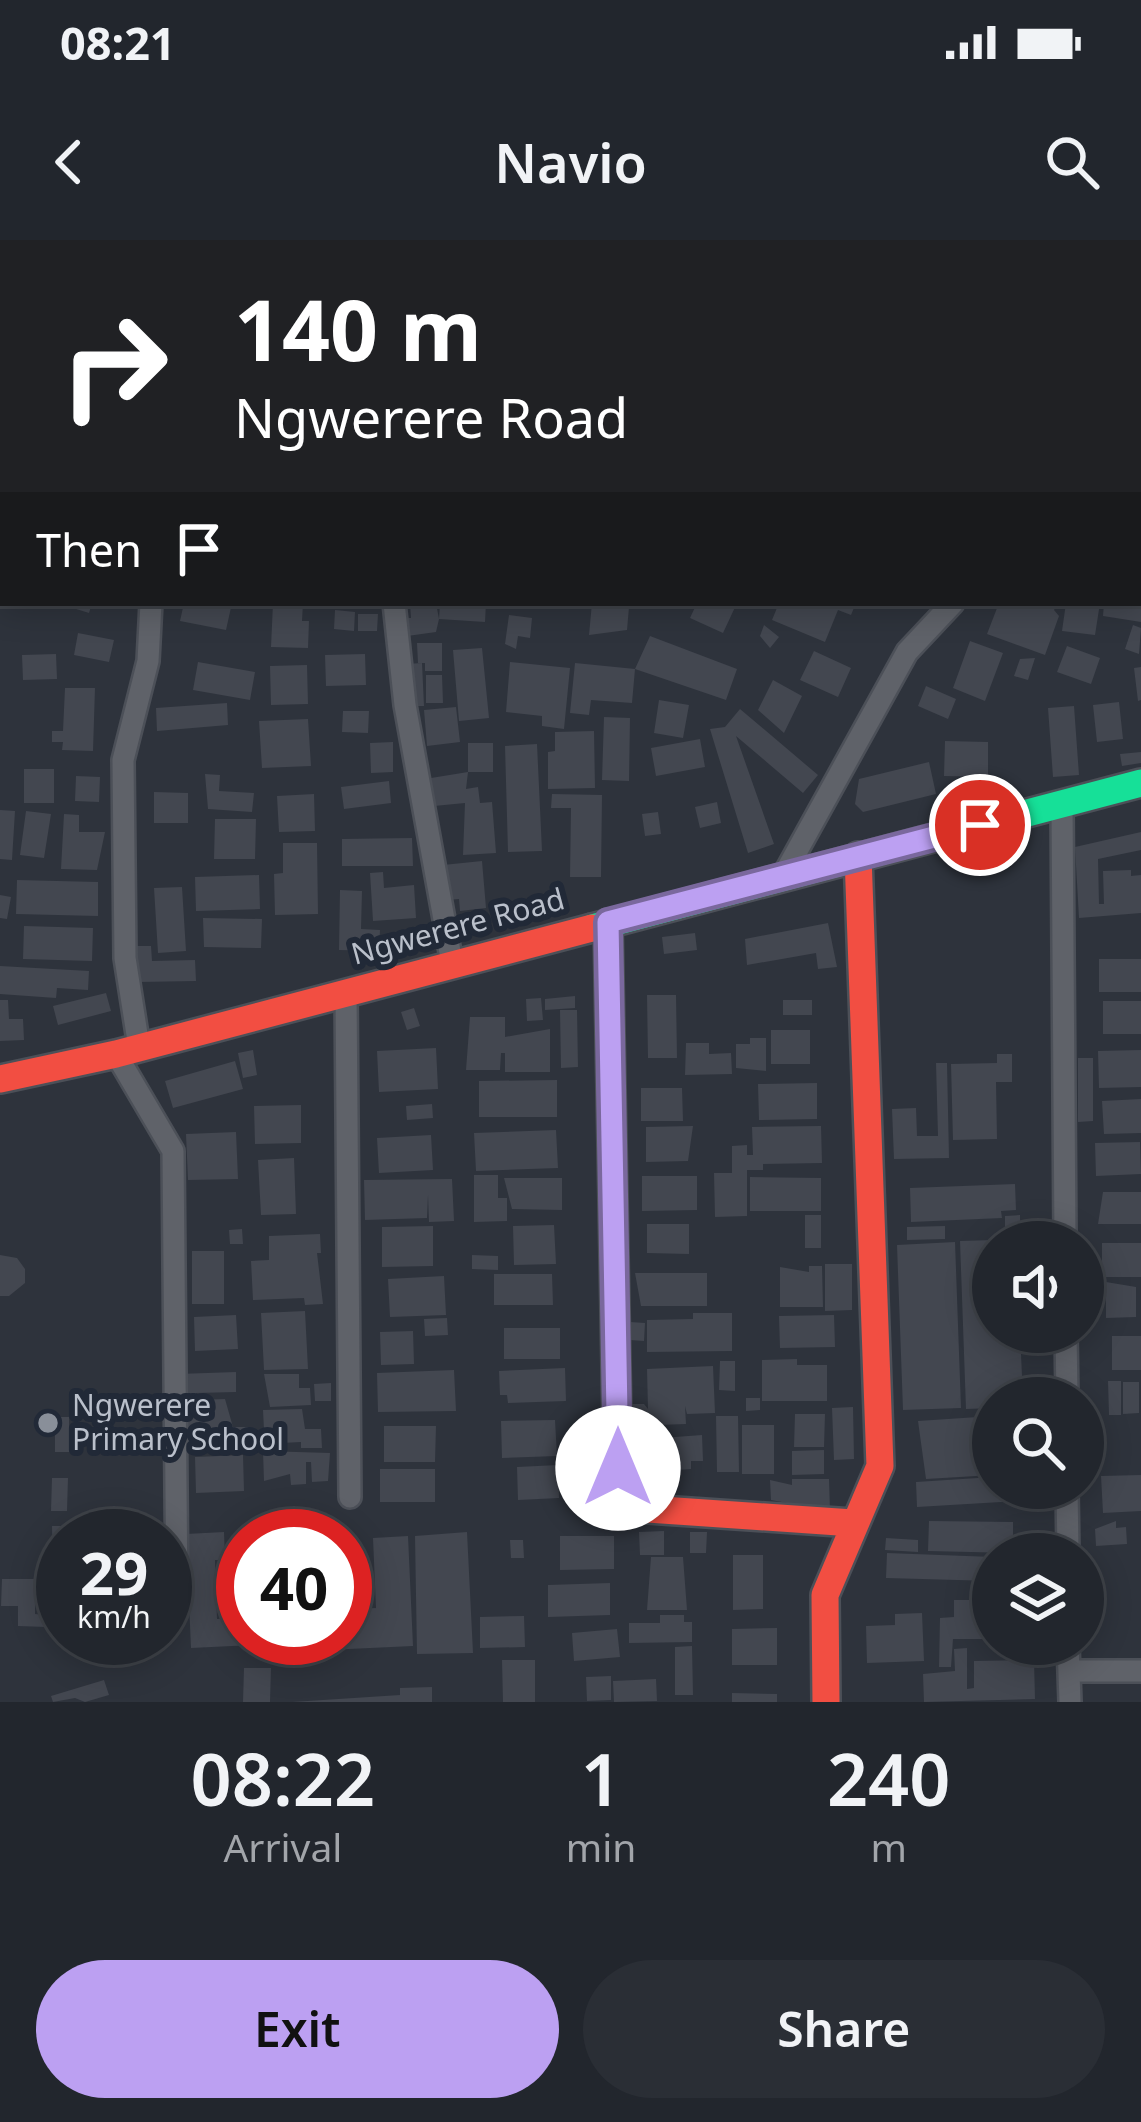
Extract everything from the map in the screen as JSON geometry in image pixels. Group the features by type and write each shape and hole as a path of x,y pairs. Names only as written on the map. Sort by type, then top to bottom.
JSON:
{"street":[{"path":"151,606 148,662 124,760 125,958 128,1050 173,1151 176,1509"},
{"path":"394,606 405,705 452,963"},
{"path":"782,878 908,652 949,606"},
{"name":"Ngwerere Road","path":"0,1079 128,1050 1141,783"},
{"path":"1062,804 1065,1221"},
{"path":"826,1702 825,1595 880,1466 857,856"},
{"path":"608,922 618,1507 853,1523"},
{"path":"346,991 350,1497"},
{"path":"1069,1665 1070,1702"},
{"path":"1069,1671 1141,1671"}],"building":[{"path":"183,606 231,606 226,630 180,621"},
{"path":"273,606 303,606 302,621 309,621 308,648 271,647"},
{"path":"410,606 437,606 436,632 400,637 399,618 411,618"},
{"path":"440,606 486,606 485,622 439,619"},
{"path":"592,606 629,607 627,630 589,635"},
{"path":"696,606 736,606 723,633 690,618"},
{"path":"778,606 855,606 851,615 838,610 825,642 772,620"},
{"path":"998,606 1056,606 1059,616 1045,655 987,634"},
{"path":"1066,606 1100,606 1095,635 1062,631"},
{"path":"1104,606 1141,607 1141,622 1103,616"},
{"path":"335,610 355,612 354,631 334,629"},
{"path":"358,614 378,614 377,631 358,631"},
{"path":"509,615 532,618 530,638 518,636 516,649 505,644"},
{"path":"764,625 779,637 770,648 760,636"},
{"path":"1133,625 1141,628 1139,654 1125,649"},
{"path":"78,633 114,640 109,662 74,655"},
{"path":"650,636 737,669 726,700 635,669"},
{"path":"970,641 1003,653 985,701 953,688"},
{"path":"417,643 442,643 442,671 425,671 425,663 418,663"},
{"path":"1067,646 1100,658 1091,684 1057,672"},
{"path":"482,648 489,718 459,721 453,650"},
{"path":"814,651 851,668 838,697 800,680"},
{"path":"56,654 57,679 23,680 22,655"},
{"path":"365,654 366,685 326,686 325,655"},
{"path":"1035,658 1028,680 1014,676 1020,659"},
{"path":"198,662 255,672 250,700 193,690"},
{"path":"510,662 570,668 564,729 542,726 542,716 506,712"},
{"path":"422,663 424,706 408,706 406,664"},
{"path":"575,663 635,669 632,703 591,700 589,715 570,713"},
{"path":"307,665 308,704 271,705 270,666"},
{"path":"1141,667 1141,700 1138,701 1134,668"},
{"path":"426,675 442,675 443,703 426,703"},
{"path":"773,680 802,696 784,733 758,710"},
{"path":"926,686 956,699 948,719 918,706"},
{"path":"65,688 95,688 93,751 62,750 63,742 52,742 52,731 63,731"},
{"path":"659,700 689,705 683,738 654,733"},
{"path":"1119,702 1123,739 1097,742 1093,705"},
{"path":"227,703 228,725 157,731 156,708"},
{"path":"1074,706 1079,775 1053,777 1048,708"},
{"path":"456,707 460,742 427,746 424,710"},
{"path":"740,709 818,775 803,793 736,736 774,844 748,853 710,729 725,727"},
{"path":"343,711 369,711 368,733 342,732"},
{"path":"604,717 630,718 629,781 602,780"},
{"path":"308,719 311,766 262,768 259,721"},
{"path":"594,731 595,788 548,789 548,752 555,751 555,732"},
{"path":"700,739 705,767 656,776 651,748"},
{"path":"945,741 988,742 988,777 944,776"},
{"path":"393,742 393,772 371,773 370,743"},
{"path":"468,743 493,743 493,772 468,772"},
{"path":"537,744 542,851 508,852 505,746"},
{"path":"1141,752 1141,763 1122,766 1120,754"},
{"path":"929,762 936,794 863,812 855,804 859,779"},
{"path":"24,769 54,769 54,803 24,803"},
{"path":"468,772 466,789 478,787 480,803 492,802 496,853 463,855 465,803 434,806 431,778"},
{"path":"205,774 220,775 219,791 254,793 252,812 208,809"},
{"path":"76,776 100,777 99,802 75,801"},
{"path":"389,781 391,803 344,809 341,787"},
{"path":"154,792 188,793 188,823 154,823"},
{"path":"314,794 315,831 279,832 277,796"},
{"path":"552,794 602,795 601,877 570,877 571,808 551,808"},
{"path":"717,802 721,823 700,828 695,807"},
{"path":"0,810 15,811 12,860 0,859"},
{"path":"26,811 51,814 44,858 20,855"},
{"path":"658,812 661,834 645,836 642,814"},
{"path":"64,814 79,815 79,832 105,832 97,870 61,869"},
{"path":"215,819 256,819 255,859 214,859"},
{"path":"1141,832 1141,850 1098,859 1099,904 1104,904 1103,871 1131,870 1131,876 1141,875 1141,913 1079,918 1075,847"},
{"path":"412,838 413,866 342,866 342,839"},
{"path":"283,843 317,843 318,914 275,915 274,874 283,873"},
{"path":"482,861 486,908 460,911 459,899 447,900 443,865"},
{"path":"383,872 384,888 414,885 416,918 373,921 370,873"},
{"path":"259,875 260,909 196,911 195,877"},
{"path":"17,880 98,882 98,916 16,914"},
{"path":"182,887 186,951 158,953 154,888"},
{"path":"340,890 362,891 361,929 380,930 379,951 339,950"},
{"path":"0,895 11,897 7,919 0,918"},
{"path":"465,915 482,915 483,933 466,934"},
{"path":"203,918 262,919 261,948 204,947"},
{"path":"828,923 837,967 818,969 816,953 747,965 745,939"},
{"path":"24,926 93,928 92,961 23,959"},
{"path":"695,933 697,950 664,954 662,937"},
{"path":"137,946 151,946 152,961 195,960 196,981 138,982"},
{"path":"1099,959 1141,959 1141,992 1099,992"},
{"path":"0,966 89,971 88,990 57,988 56,998 0,994"},
{"path":"106,993 111,1011 58,1025 53,1006"},
{"path":"647,995 676,995 677,1058 648,1058"},
{"path":"575,996 575,1008 545,1010 545,999"},
{"path":"541,998 543,1020 527,1021 526,999"},
{"path":"0,1000 8,1000 9,1019 23,1019 24,1040 0,1041"},
{"path":"783,1000 812,1000 812,1015 783,1015"},
{"path":"1103,1001 1141,1001 1141,1034 1103,1034"},
{"path":"414,1008 420,1026 407,1030 401,1012"},
{"path":"560,1010 577,1010 578,1067 561,1068"},
{"path":"470,1017 505,1017 505,1037 550,1029 550,1072 505,1072 505,1053 501,1053 500,1070 466,1070"},
{"path":"771,1030 810,1030 810,1064 771,1064"},
{"path":"750,1038 766,1038 766,1071 736,1068 736,1044 750,1044"},
{"path":"686,1043 709,1043 709,1054 731,1053 732,1074 685,1075"},
{"path":"436,1048 438,1089 379,1092 377,1051"},
{"path":"253,1050 257,1075 243,1078 238,1053"},
{"path":"1141,1050 1141,1087 1099,1088 1098,1051"},
{"path":"997,1054 1012,1054 1012,1082 996,1082 997,1139 953,1140 951,1064 997,1063"},
{"path":"1078,1058 1093,1058 1093,1121 1078,1122"},
{"path":"235,1061 243,1089 173,1108 165,1081"},
{"path":"936,1063 947,1063 949,1158 894,1159 892,1109 916,1108 917,1136 938,1136"},
{"path":"557,1080 557,1117 479,1117 479,1081"},
{"path":"817,1083 817,1119 759,1120 758,1084"},
{"path":"641,1088 682,1088 683,1121 641,1121"},
{"path":"1141,1099 1141,1133 1104,1134 1102,1101"},
{"path":"432,1104 433,1118 407,1120 406,1106"},
{"path":"301,1105 301,1143 255,1144 254,1106"},
{"path":"693,1126 688,1161 646,1162 646,1127"},
{"path":"821,1126 822,1163 763,1164 763,1170 747,1170 747,1216 715,1217 714,1173 732,1173 732,1146 747,1145 747,1155 753,1155 752,1127"},
{"path":"556,1130 558,1168 476,1171 474,1133"},
{"path":"236,1132 238,1179 188,1180 186,1134"},
{"path":"431,1135 433,1170 379,1173 377,1138"},
{"path":"1140,1142 1141,1174 1096,1176 1095,1143"},
{"path":"294,1158 296,1214 261,1215 258,1160"},
{"path":"474,1175 498,1175 498,1198 507,1198 507,1221 474,1222"},
{"path":"642,1176 697,1176 697,1210 642,1211"},
{"path":"750,1177 821,1178 821,1211 750,1211"},
{"path":"504,1178 562,1178 562,1210 512,1209"},
{"path":"452,1179 454,1221 429,1222 428,1195 427,1218 365,1220 364,1180"},
{"path":"1015,1184 1016,1210 1001,1211 1002,1218 911,1222 910,1188"},
{"path":"1103,1192 1141,1192 1141,1224 1098,1221"},
{"path":"805,1215 821,1215 821,1248 805,1248"},
{"path":"647,1224 689,1224 689,1254 647,1253"},
{"path":"554,1225 556,1264 514,1265 513,1226"},
{"path":"433,1226 433,1266 382,1267 382,1227"},
{"path":"945,1226 945,1239 907,1240 907,1227"},
{"path":"242,1229 243,1244 230,1244 229,1230"},
{"path":"320,1234 321,1253 317,1253 323,1304 305,1305 304,1298 253,1300 251,1261 269,1260 269,1236"},
{"path":"960,1241 972,1241 972,1353 1021,1353 1022,1377 972,1377 972,1409 966,1409"},
{"path":"955,1242 961,1408 903,1410 897,1245"},
{"path":"1104,1243 1141,1243 1141,1277 1104,1277"},
{"path":"192,1251 224,1251 224,1304 192,1304"},
{"path":"0,1255 17,1258 25,1269 25,1283 9,1296 0,1296"},
{"path":"472,1255 498,1256 498,1270 472,1269"},
{"path":"825,1264 852,1264 852,1310 825,1311"},
{"path":"809,1266 822,1266 823,1307 780,1307 780,1267 809,1272"},
{"path":"635,1273 707,1273 707,1306 641,1306"},
{"path":"494,1274 552,1274 553,1305 494,1305"},
{"path":"444,1276 446,1315 390,1317 388,1279"},
{"path":"1106,1282 1136,1287 1136,1317 1106,1318"},
{"path":"305,1311 308,1369 264,1370 261,1313"},
{"path":"693,1313 732,1313 732,1351 647,1352 647,1320 693,1319"},
{"path":"236,1315 238,1349 195,1351 194,1317"},
{"path":"834,1315 835,1347 780,1348 779,1316"},
{"path":"447,1318 448,1335 425,1336 424,1319"},
{"path":"630,1322 645,1323 644,1341 630,1340"},
{"path":"504,1328 560,1328 560,1359 504,1359"},
{"path":"413,1331 414,1364 381,1365 380,1332"},
{"path":"1112,1336 1141,1336 1141,1370 1112,1370"},
{"path":"797,1359 797,1365 827,1365 827,1401 762,1401 762,1360"},
{"path":"720,1361 735,1361 735,1391 719,1390"},
{"path":"713,1366 715,1413 687,1414 685,1406 686,1424 630,1426 628,1404 644,1404 648,1409 647,1369"},
{"path":"565,1368 566,1401 508,1403 507,1395 500,1395 499,1371"},
{"path":"454,1370 456,1411 378,1412 377,1373"},
{"path":"236,1372 236,1392 196,1393 197,1400 225,1399 233,1427 249,1427 249,1443 185,1444 178,1374"},
{"path":"264,1374 299,1374 299,1388 310,1388 311,1405 270,1407"},
{"path":"1108,1381 1121,1381 1121,1415 1109,1415"},
{"path":"1123,1382 1139,1382 1139,1413 1123,1414"},
{"path":"331,1383 331,1401 315,1401 314,1384"},
{"path":"746,1398 760,1398 760,1410 746,1411"},
{"path":"853,1407 854,1459 834,1460 832,1408"},
{"path":"302,1409 305,1429 321,1429 322,1448 282,1443 282,1430 264,1430 263,1410"},
{"path":"795,1414 825,1414 824,1447 794,1447"},
{"path":"716,1416 738,1416 739,1472 717,1472"},
{"path":"55,1417 69,1417 69,1452 55,1452"},
{"path":"972,1417 972,1476 926,1479 918,1421"},
{"path":"555,1420 557,1456 502,1458 501,1421"},
{"path":"742,1425 774,1425 774,1474 742,1474"},
{"path":"384,1426 436,1426 435,1462 384,1462"},
{"path":"702,1435 703,1461 691,1461 691,1469 652,1472 648,1439"},
{"path":"824,1450 824,1474 792,1475 792,1451"},
{"path":"263,1451 330,1453 328,1481 312,1482 311,1462 306,1462 306,1484 291,1485 290,1474 264,1481"},
{"path":"243,1455 244,1491 196,1493 195,1457"},
{"path":"558,1465 559,1498 518,1500 517,1467"},
{"path":"380,1469 435,1469 435,1502 380,1502"},
{"path":"1141,1475 1141,1511 1103,1513 1104,1476"},
{"path":"52,1478 68,1478 67,1509 51,1509"},
{"path":"972,1478 972,1504 917,1507 916,1482"},
{"path":"792,1479 829,1479 830,1511 771,1500 770,1480 792,1485"},
{"path":"575,1491 595,1491 595,1510 576,1510"},
{"path":"929,1521 1013,1522 1013,1533 972,1533 972,1552 928,1551"},
{"path":"1116,1521 1116,1528 1126,1527 1127,1544 1104,1545 1104,1533 1095,1529"},
{"path":"664,1531 664,1555 640,1555 639,1532"},
{"path":"216,1532 216,1647 192,1648 192,1534"},
{"path":"467,1532 473,1653 417,1654 415,1536"},
{"path":"690,1532 707,1532 706,1553 690,1553"},
{"path":"408,1536 413,1646 372,1648 372,1608 376,1608 373,1538"},
{"path":"560,1536 614,1536 614,1569 560,1570"},
{"path":"886,1538 918,1540 918,1552 885,1550"},
{"path":"510,1540 523,1540 524,1558 511,1558"},
{"path":"887,1553 972,1556 972,1580 886,1578"},
{"path":"733,1555 763,1555 763,1609 733,1610"},
{"path":"651,1557 683,1557 687,1610 647,1610"},
{"path":"2,1579 36,1579 36,1627 18,1626 18,1606 1,1606"},
{"path":"610,1583 610,1615 548,1617 548,1585"},
{"path":"954,1600 972,1600 972,1639 953,1639 951,1667 939,1667 940,1618 954,1617"},
{"path":"922,1613 924,1661 867,1663 866,1626 895,1625 895,1614"},
{"path":"660,1615 684,1615 684,1622 692,1622 692,1642 629,1643 629,1623 660,1623"},
{"path":"524,1616 525,1647 480,1648 480,1617"},
{"path":"777,1628 777,1665 732,1665 732,1629"},
{"path":"617,1629 620,1657 574,1661 572,1633"},
{"path":"692,1646 693,1695 675,1695 675,1647"},
{"path":"967,1648 967,1689 974,1688 974,1665 1034,1665 1035,1699 924,1702 923,1674 955,1671 954,1649"},
{"path":"502,1660 535,1660 535,1702 503,1702"},
{"path":"244,1668 271,1668 270,1702 243,1702"},
{"path":"611,1676 611,1700 587,1701 586,1677"},
{"path":"656,1679 657,1701 614,1702 613,1681"},
{"path":"104,1680 109,1695 85,1702 75,1698 53,1702 51,1696"},
{"path":"432,1687 432,1702 292,1702 400,1695 400,1688"},
{"path":"732,1693 777,1694 777,1702 732,1702"}],"traffic: fast":[{"path":"592,928 1141,783"}],"traffic: slow":[{"path":"608,923 618,1478"}],"traffic: jam":[{"path":"826,1702 825,1595 880,1466 858,856"},
{"path":"0,1079 116,1054 592,928"},
{"path":"618,1478 618,1507 853,1523"}],"place":[{"name":"Ngwerere Primary School","path":"48,1423"}],"route":[{"path":"618,1468 608,922 980,825"}]}
